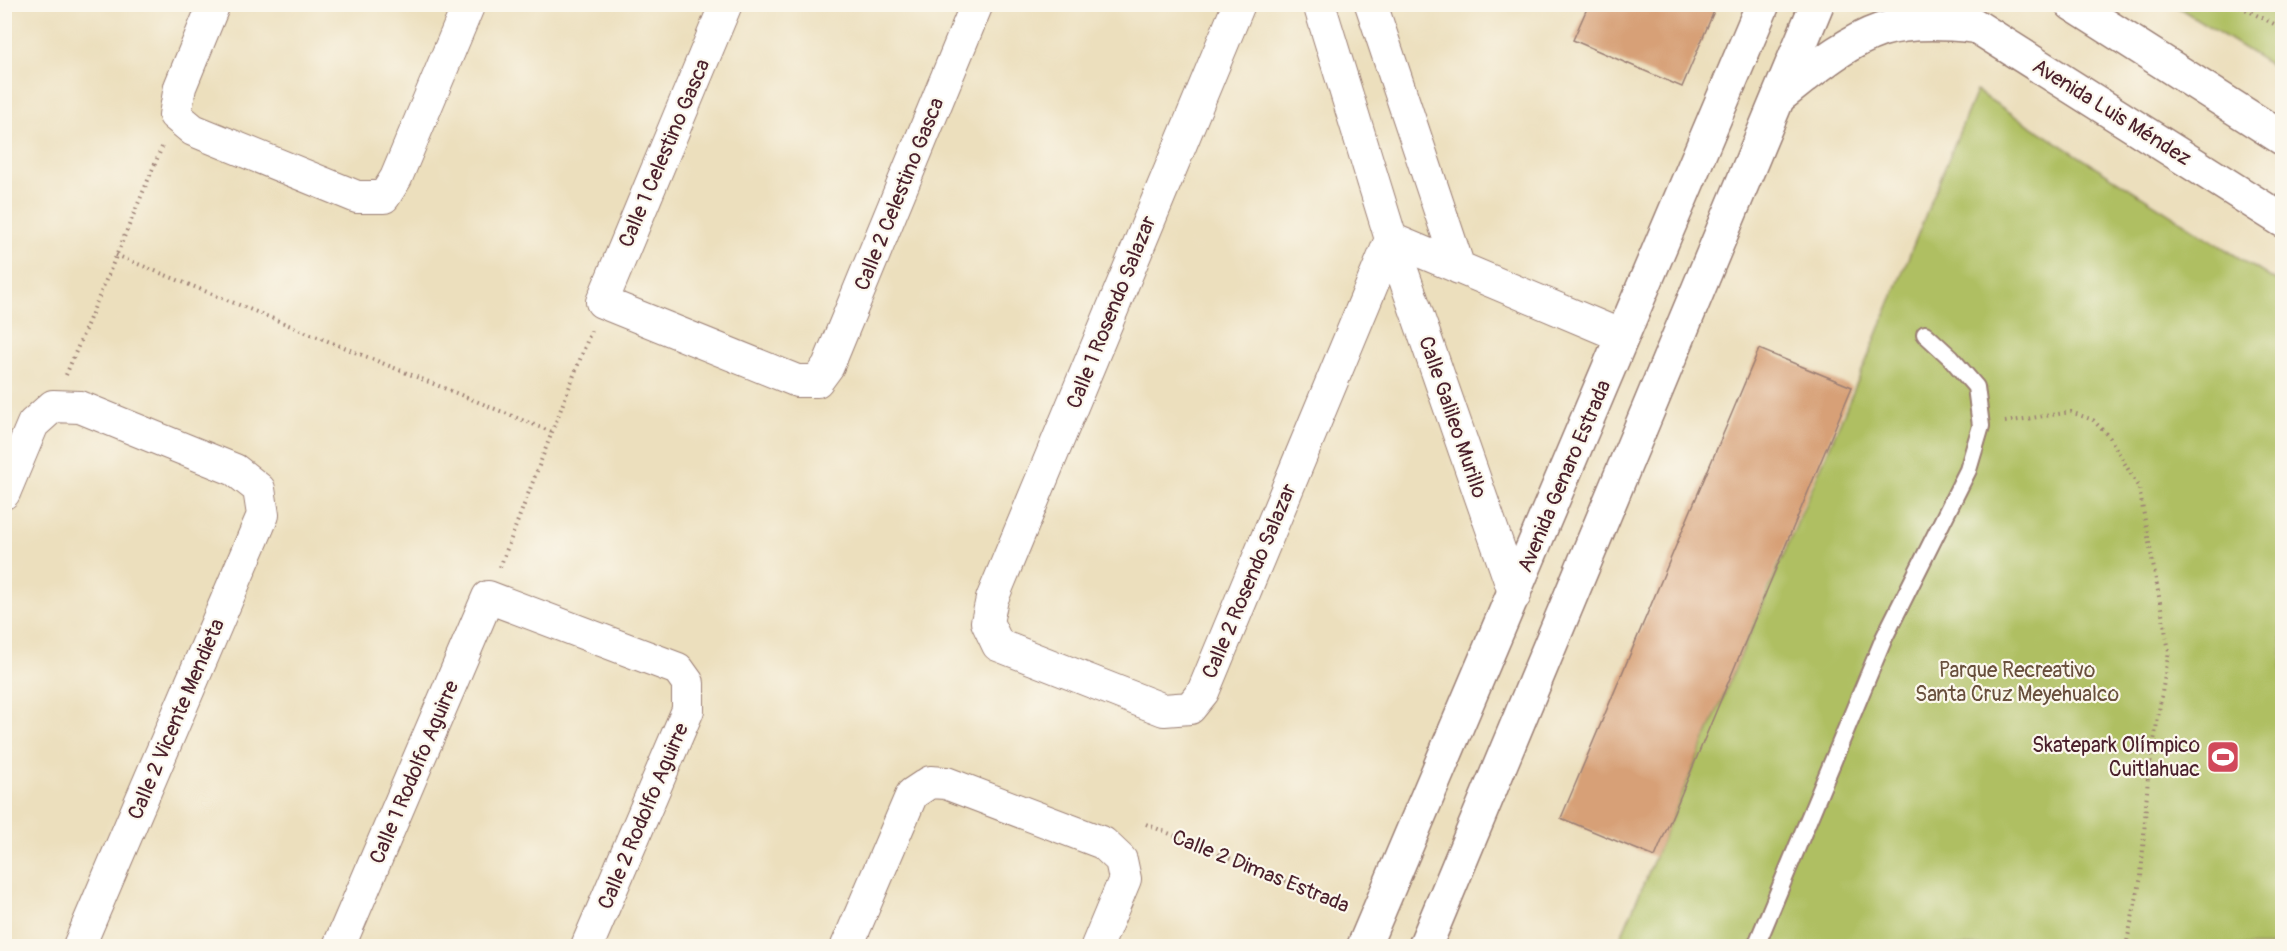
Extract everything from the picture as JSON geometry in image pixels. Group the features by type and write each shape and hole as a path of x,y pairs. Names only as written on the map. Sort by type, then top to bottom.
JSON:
{"street":[{"path":"214,4 180,87 175,115 193,130 357,197 384,197 396,178 469,4"},
{"name":"Calle 1 Celestino Gasca","path":"602,302 726,4"},
{"name":"Calle 2 Celestino Gasca","path":"602,302 797,381 817,381 828,366 977,4"},
{"name":"Calle 1 Rosendo Salazar","path":"987,621 992,600 1239,4"},
{"name":"Calle Galileo Murillo","path":"1319,4 1391,240 1515,595"},
{"path":"1371,4 1460,267"},
{"name":"Avenida Genaro Estrada","path":"1370,932 1515,595 1763,4"},
{"path":"1425,946 1817,4"},
{"name":"Avenida Luis Méndez","path":"1941,4 2283,220"},
{"path":"2072,4 2283,138"},
{"path":"1780,96 1836,53 1882,30 1934,22 1977,26"},
{"path":"1391,240 1622,336"},
{"name":"Calle 2 Rosendo Salazar","path":"987,621 998,645 1164,710 1190,708 1203,692 1391,240"},
{"path":"4,493 33,424 53,406"},
{"name":"Calle 2 Vicente Mendieta","path":"53,406 80,407 236,470 259,489 263,515 79,946"},
{"name":"Calle 2 Rodolfo Aguirre","path":"488,597 678,669 688,683 688,710 587,946"},
{"name":"Calle 1 Rodolfo Aguirre","path":"339,946 488,597"},
{"path":"847,946 912,794 930,782 946,783 1102,843 1121,860 1125,879 1097,946"}],"lane":[{"path":"1756,946 1884,638 1968,470 1981,426 1976,387 1951,358 1925,334"}],"path":[{"path":"2235,4 2283,28"},
{"path":"53,406 175,115"},
{"path":"116,255 552,432"},
{"path":"488,597 602,302"},
{"path":"1981,426 2071,412 2093,420 2110,438 2139,488 2169,651 2148,777 2141,877 2126,946"},
{"name":"Calle 2 Dimas Estrada","path":"1146,825 1370,932"}],"green space":[{"path":"2174,5 2282,5 2282,72"},
{"name":"Parque Recreativo Santa Cruz Meyehualco","path":"1976,91 2282,285 2282,946 1617,946 1870,352"}],"building":[{"path":"1589,4 1717,4 1682,87 1573,40"},
{"path":"1759,349 1852,387 1655,857 1561,818"}],"place":[{"name":"Skatepark Olímpico Cuitlahuac","path":"2223,757"}]}
